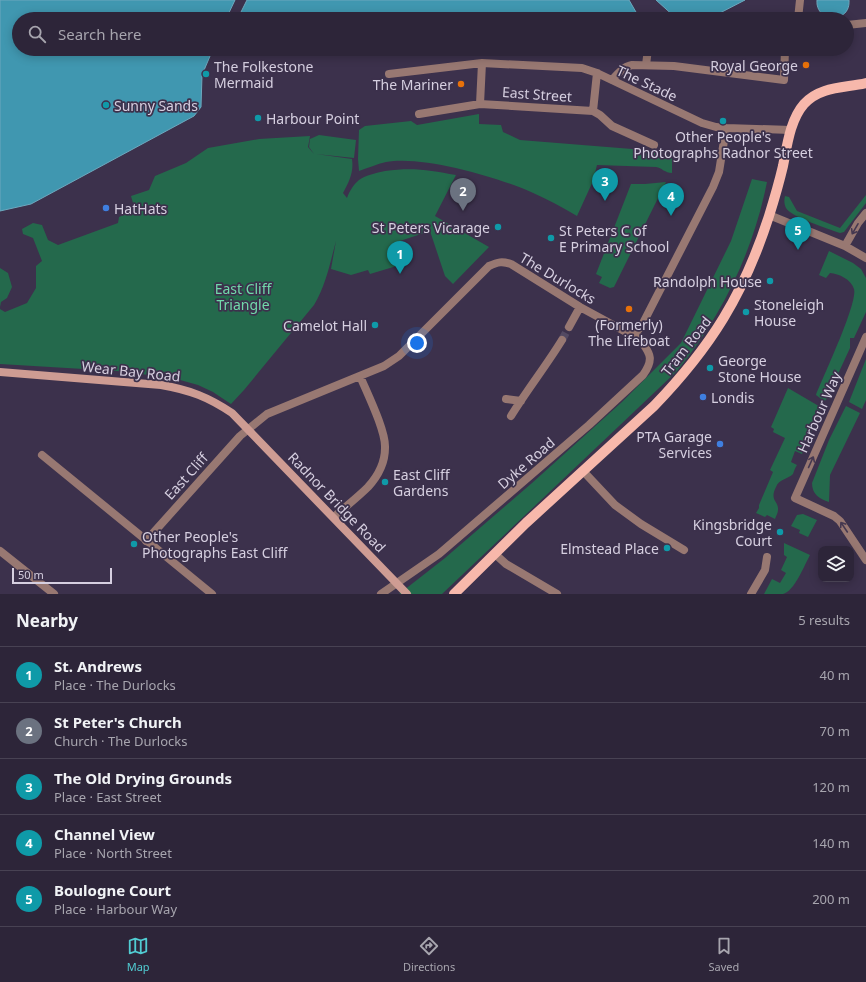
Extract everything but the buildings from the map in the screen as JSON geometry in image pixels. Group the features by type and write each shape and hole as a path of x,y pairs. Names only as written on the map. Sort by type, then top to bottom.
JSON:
{"main road":[{"name":"Tram Road","path":"454,594 526,523 670,390 700,354 716,333 741,289 753,260 770,215 791,130 803,105 820,92 866,83"}],"street":[{"path":"799,12 800,0"},
{"path":"854,24 866,23"},
{"path":"646,65 647,56"},
{"path":"612,80 626,66 646,65 674,66 784,80 785,56"},
{"path":"480,104 482,63"},
{"name":"The Stade","path":"389,74 482,63 582,68 612,80 702,123 726,128 791,130"},
{"path":"597,74 593,111 612,126 654,145"},
{"name":"East Street","path":"419,114 480,104 593,111"},
{"path":"636,332 641,327 713,187 719,172 726,128"},
{"path":"845,246 858,223 866,213"},
{"path":"770,215 845,246 866,258"},
{"name":"The Durlocks","path":"360,376 384,366 399,356 489,266 498,262 510,264 580,307 626,332 636,332"},
{"path":"569,327 580,307"},
{"name":"Dyke Road","path":"381,594 439,554 589,425 643,375 651,360 649,352 636,332"},
{"name":"Harbour Way","path":"866,336 795,498 837,519 866,560"},
{"path":"512,416 521,400 562,340"},
{"name":"Wear Bay Road","path":"0,372 161,385 178,388 202,395 214,401 232,413 247,429"},
{"path":"247,429 267,414 360,376 384,436 386,447 383,463 377,476 369,486 334,517"},
{"path":"506,399 521,400"},
{"name":"Radnor Bridge Road","path":"247,429 407,594"},
{"name":"East Cliff","path":"146,541 247,429"},
{"path":"42,456 212,594"},
{"path":"584,471 615,505 641,524 684,550"},
{"path":"0,551 54,594"},
{"path":"495,554 506,564 557,594"},
{"path":"751,594 765,570 767,557"}],"green space":[{"path":"479,114 479,124 501,125 503,132 520,140 657,151 672,156 672,173 656,167 597,165 593,181 577,216 549,200 516,186 480,174 439,164 401,161 386,162 359,171 359,130 365,126 411,121 417,125"},
{"name":"East Cliff Triangle","path":"319,135 356,140 354,158 316,154 352,159 352,173 343,193 347,198 359,180 368,175 385,171 404,169 456,175 435,216 489,247 453,284 445,276 430,231 394,243 400,265 370,274 368,270 351,275 331,269 336,241 325,282 314,305 231,404 213,392 198,385 173,378 117,371 0,364 0,309 5,312 27,303 36,288 36,266 42,261 33,238 23,234 22,229 33,223 42,225 48,240 58,245 118,223 119,217 135,210 131,196 149,190 155,176 186,163 208,148 259,139 310,136 308,147 314,154 309,147 310,139"},
{"path":"752,179 767,182 761,208 744,258 722,305 693,350 677,371 442,594 399,594 445,558 532,483 622,402 681,343 731,241"},
{"path":"666,182 614,287 610,288 599,283 602,277 596,274 631,184"},
{"path":"866,195 866,203 844,232 840,233 795,215 786,208 784,202 785,196 789,197 797,211 840,228"},
{"path":"829,251 853,263 861,269 866,278 866,312 854,338 850,338 850,348 826,400 824,401 816,395 846,324 854,297 854,289 852,285 844,278 830,273 826,278 819,275"},
{"path":"0,268 8,273 12,287 7,298 1,302 0,307"},
{"path":"866,359 866,400 862,409 849,402"},
{"path":"788,388 820,407 820,411 802,454 795,451 791,462 797,465 793,474 777,484 774,492 774,498 778,507 775,519 767,515 765,517 756,513 773,472 770,470 785,438 773,432 774,429 771,427"},
{"path":"846,406 860,413 830,475 829,502 817,496 813,490 812,483 829,440"},
{"path":"803,514 817,520 808,537 799,533 800,530 791,526 797,515"},
{"path":"784,543 810,555 795,583 787,592 783,594 764,594 772,579 780,583 786,573 781,570 787,557 784,555"}],"water":[{"name":"Sunny Sands","path":"0,0 235,0 229,12 12,12 12,56 210,56 202,75 201,107 194,116 31,204 0,211"},
{"path":"247,0 629,0 636,12 241,12"},
{"path":"656,0 745,0 722,12 669,12"},
{"path":"817,0 849,0 848,8 846,12 820,12 818,8"}],"tunnel":[{"path":"562,340 569,327"}],"place":[{"name":"Royal George","path":"806,65"},
{"name":"The Folkestone Mermaid","path":"206,74"},
{"name":"The Mariner","path":"461,84"},
{"name":"Sunny Sands","path":"106,105"},
{"name":"Harbour Point","path":"258,118"},
{"name":"Other People's Photographs Radnor Street","path":"723,121"},
{"name":"The Old Drying Grounds","path":"605,201"},
{"name":"HatHats","path":"106,208"},
{"name":"St Peter's Church","path":"463,211"},
{"name":"Channel View","path":"671,216"},
{"name":"St Peters Vicarage","path":"498,227"},
{"name":"St Peters C of E Primary School","path":"551,238"},
{"name":"Boulogne Court","path":"798,250"},
{"name":"St. Andrews","path":"400,274"},
{"name":"Randolph House","path":"770,281"},
{"name":"(Formerly) The Lifeboat","path":"629,309"},
{"name":"Stoneleigh House","path":"746,312"},
{"name":"Camelot Hall","path":"375,325"},
{"name":"George Stone House","path":"710,368"},
{"name":"Londis","path":"703,397"},
{"name":"PTA Garage Services","path":"720,444"},
{"name":"East Cliff Gardens","path":"385,482"},
{"name":"Kingsbridge Court","path":"780,532"},
{"name":"Other People's Photographs East Cliff","path":"134,544"},
{"name":"Elmstead Place","path":"667,548"}]}
